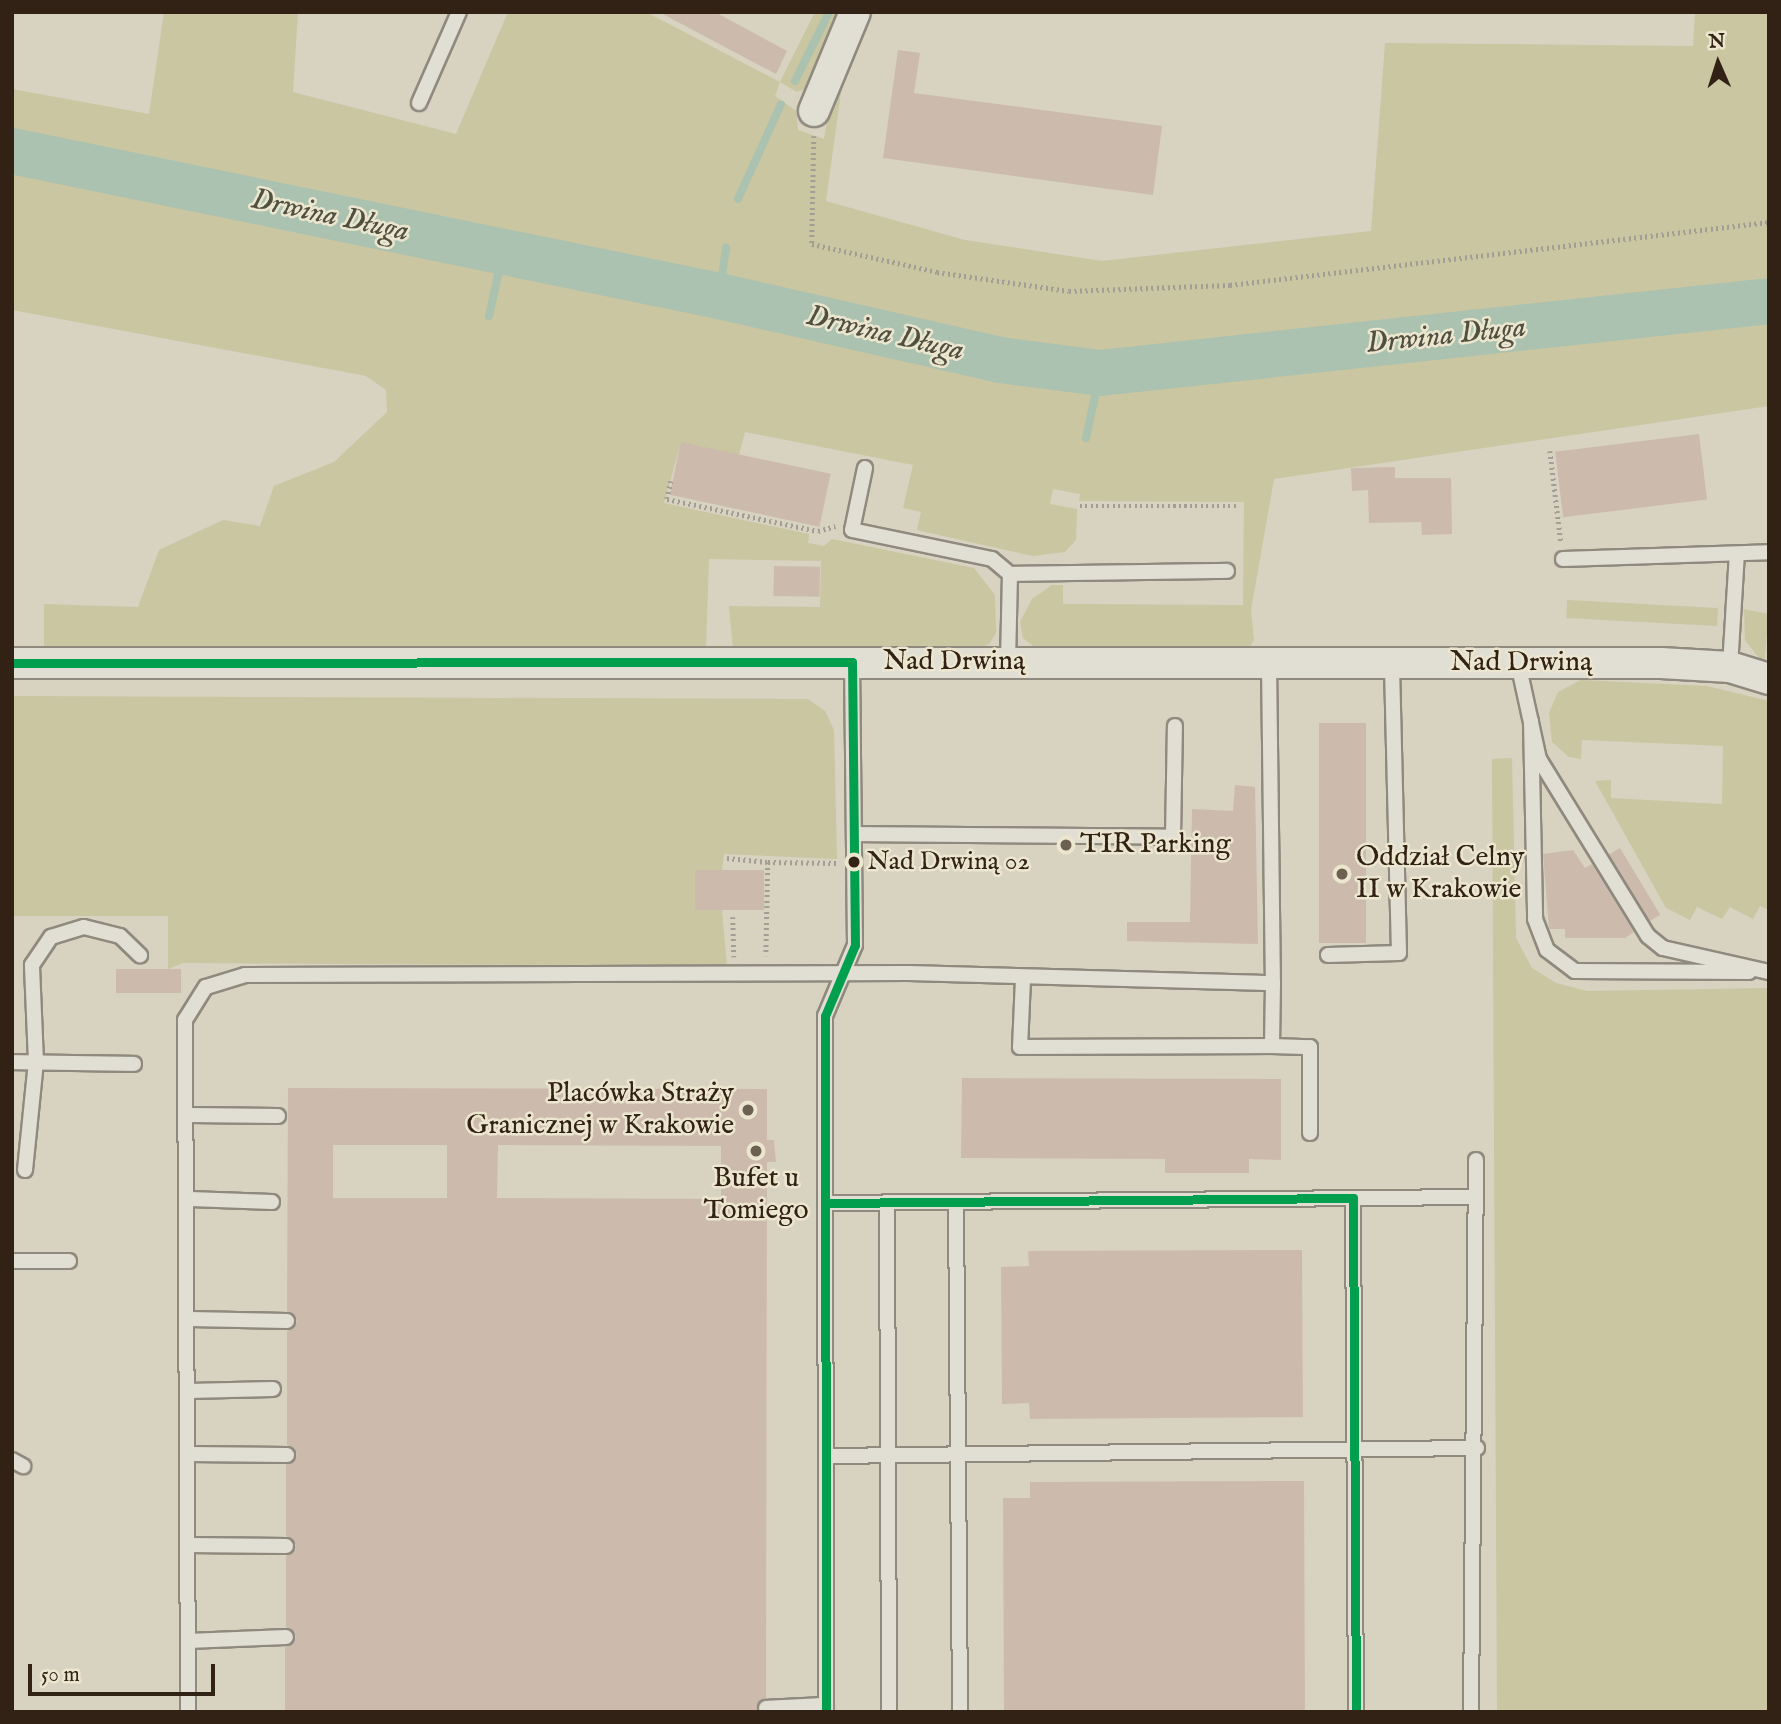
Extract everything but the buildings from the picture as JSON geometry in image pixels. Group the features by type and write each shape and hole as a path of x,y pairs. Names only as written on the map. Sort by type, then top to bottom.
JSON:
{"street":[{"path":"814,111 855,12"},
{"name":"Nad Drwiną","path":"12,663 1518,663 1730,667 1769,679"}],"lane":[{"path":"419,103 459,12"},
{"path":"865,468 852,530 992,559 1010,574 1227,571"},
{"path":"1563,559 1769,552"},
{"path":"1730,667 1737,554"},
{"path":"1008,662 1010,574"},
{"path":"766,1708 826,1708 829,1203 825,1016 855,945 852,662"},
{"path":"1269,662 1272,1046"},
{"path":"1518,663 1539,759 1648,936 1663,948 1749,972"},
{"path":"1328,955 1399,953 1392,664"},
{"path":"1531,721 1535,919 1547,950 1576,971 1769,972"},
{"path":"855,834 1173,837 1175,726"},
{"path":"25,1170 36,1062 32,965 51,937 84,927 120,936 140,955"},
{"path":"188,1712 190,1115 186,1020 206,987 224,979 844,974 1273,983"},
{"path":"1023,979 1020,1047 1310,1046 1310,1133"},
{"path":"12,1062 134,1064"},
{"path":"190,1115 278,1116"},
{"path":"1471,1712 1478,1448 1476,1160"},
{"path":"829,1203 1476,1197"},
{"path":"1353,1198 1356,1712"},
{"path":"190,1199 272,1202"},
{"path":"956,1202 960,1712"},
{"path":"887,1203 890,1712"},
{"path":"12,1261 69,1261"},
{"path":"190,1319 287,1321"},
{"path":"189,1391 272,1389"},
{"path":"828,1456 1478,1448"},
{"path":"189,1454 286,1455"},
{"path":"188,1545 286,1546"},
{"path":"188,1641 286,1637"}],"path":[{"path":"814,111 812,244 937,272 1069,291 1230,285 1769,222"},
{"path":"671,481 667,499 818,531 833,526 852,530"},
{"path":"1080,506 1239,506"},
{"path":"727,858 768,862 841,863"},
{"path":"766,961 768,862"},
{"path":"733,917 734,976"}],"shaded area":[{"path":"164,12 298,12 293,92 456,134 508,12 646,12 780,82 775,96 796,111 798,130 824,139 836,70 865,12 872,12 845,63 826,201 965,240 1102,261 1371,231 1385,43 1693,46 1695,12 1769,12 1769,406 1274,479 1251,610 1254,640 1247,651 1038,650 1023,638 1020,622 1032,599 1052,585 1063,585 1063,604 1243,605 1244,502 1079,501 1080,494 1053,489 1050,504 1077,509 1076,540 1065,552 1033,556 917,530 921,512 903,508 913,465 745,432 739,455 681,443 664,503 809,534 808,543 824,546 832,539 974,568 995,595 996,633 989,644 977,650 733,649 729,606 820,607 821,561 709,559 706,648 44,648 44,604 138,607 159,550 223,520 260,526 274,486 334,462 387,412 386,390 366,376 12,310 12,89 149,114"},
{"path":"815,12 845,12 805,89 797,92 780,82"},
{"path":"1567,600 1718,608 1717,626 1566,618"},
{"path":"1744,609 1769,614 1764,664 1745,640"},
{"path":"1581,680 1707,686 1769,701 1769,910 1760,906 1753,919 1730,907 1722,919 1697,907 1690,920 1666,908 1595,781 1611,780 1611,798 1722,804 1723,746 1582,740 1581,759 1569,757 1552,742 1549,713 1558,692"},
{"path":"12,696 808,699 825,711 834,730 837,859 724,854 722,870 695,871 695,910 722,910 727,966 183,963 168,969 168,916 12,916"},
{"path":"1512,758 1516,938 1532,968 1556,983 1587,991 1769,988 1769,1712 1497,1712 1492,759"}],"waterway":[{"path":"795,81 829,12"},
{"path":"738,199 781,104"},
{"name":"Drwina Długa","path":"12,151 719,296 1000,360 1100,373 1769,301"},
{"path":"719,296 726,248"},
{"path":"489,316 503,253"},
{"path":"1086,438 1100,373"}],"transit line":[{"path":"12,663 852,662"},
{"path":"826,1712 825,1016 855,945 852,662"},
{"path":"1353,1198 1356,1712"},
{"path":"829,1203 1353,1198"}],"place":[{"name":"TIR Parking","path":"1066,845"},
{"name":"Nad Drwiną 02","path":"854,862"},
{"name":"Oddział Celny II w Krakowie","path":"1342,874"},
{"name":"Placówka Straży Granicznej w Krakowie","path":"748,1110"},
{"name":"Bufet u Tomiego","path":"756,1151"}]}
